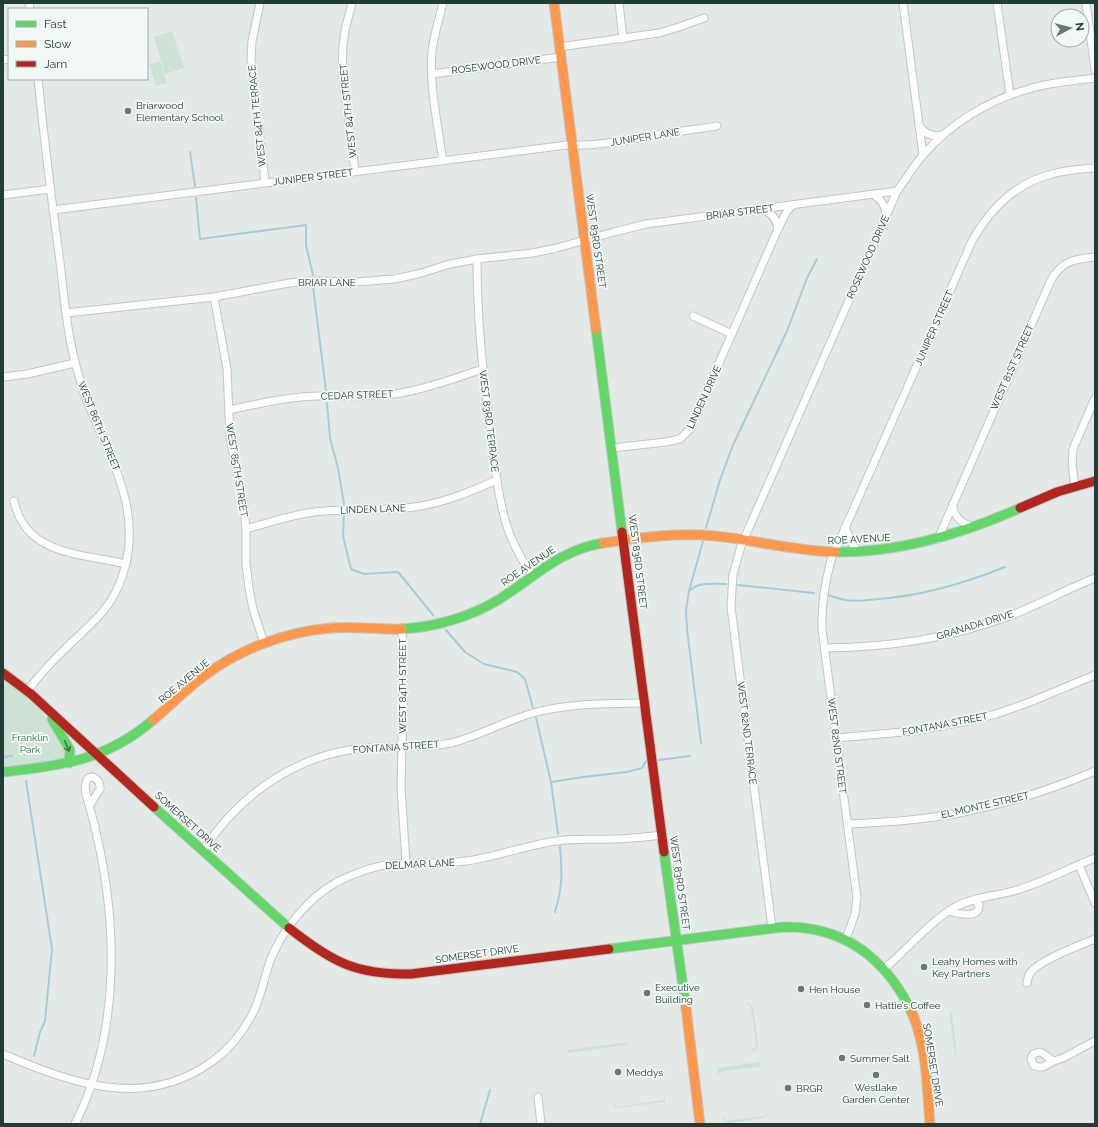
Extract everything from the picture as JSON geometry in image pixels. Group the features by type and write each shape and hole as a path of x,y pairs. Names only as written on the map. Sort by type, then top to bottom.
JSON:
{"street":[{"name":"WEST 84TH TERRACE","path":"260,3 252,41 251,59 265,182"},
{"name":"WEST 84TH STREET","path":"352,3 344,41 342,68 355,171"},
{"path":"442,161 432,74 432,51 434,36 443,3"},
{"name":"WEST 83RD STREET","path":"554,3 623,540 686,1007 700,1124"},
{"path":"619,3 623,39"},
{"path":"903,3 923,155"},
{"path":"998,3 1010,96"},
{"path":"1086,3 1095,70"},
{"path":"559,47 659,33 704,18"},
{"name":"ROSEWOOD DRIVE","path":"432,74 561,58"},
{"name":"ROSEWOOD DRIVE","path":"744,540 897,191 923,155 943,135 978,111 1001,98 1043,85 1095,78"},
{"name":"WEST 86TH STREET","path":"27,690 51,662 107,608 119,586 126,564 130,539 129,513 119,476 83,388 75,363 66,313 38,80"},
{"path":"919,124 921,129 927,134 935,136 943,135"},
{"name":"JUNIPER LANE","path":"572,146 643,138 717,126"},
{"name":"JUNIPER STREET","path":"53,210 265,182 572,146"},
{"name":"JUNIPER STREET","path":"834,552 846,528 972,241 980,227 990,213 1002,201 1024,186 1052,174 1095,168"},
{"path":"3,195 50,189"},
{"name":"BRIAR STREET","path":"585,240 646,224 897,191"},
{"path":"874,195 879,198 885,207 886,215"},
{"name":"LINDEN DRIVE","path":"612,448 666,442 680,438 690,429 778,229 792,206"},
{"path":"762,209 769,211 774,216 778,229"},
{"name":"BRIAR LANE","path":"66,313 214,297 289,283 311,281 357,282 394,279 418,274 450,264 477,259 553,250 585,240"},
{"name":"WEST 81ST STREET","path":"938,539 1050,280 1055,272 1065,264 1080,259 1095,257"},
{"name":"WEST 83RD TERRACE","path":"477,259 478,309 482,369 497,480 508,531 522,560 532,575"},
{"name":"WEST 85TH STREET","path":"214,297 226,358 230,437 241,490 246,529 246,564 249,588 264,643"},
{"path":"693,316 732,334"},
{"path":"3,377 46,370 75,363"},
{"name":"CEDAR STREET","path":"229,410 302,397 356,397 401,393 444,383 482,369"},
{"path":"1075,486 1072,465 1073,449 1095,398"},
{"name":"LINDEN LANE","path":"246,529 314,512 340,510 385,510 423,505 463,494 497,480"},
{"name":"ROE AVENUE","path":"3,772 39,769 69,763 96,755 122,743 145,728 191,686 225,662 264,643 298,633 332,628 357,627 388,629 440,623 478,610 496,601 547,564 584,547 623,540 693,534 744,540 791,548 834,552 858,552 903,547 938,539 974,527 1047,495 1095,481"},
{"path":"14,501 17,513 26,529 44,544 64,552 126,564"},
{"path":"953,502 953,509 956,515 965,524 974,527"},
{"path":"846,528 851,542 858,552"},
{"name":"WEST 82ND TERRACE","path":"744,540 733,575 731,607 772,928"},
{"name":"WEST 82ND STREET","path":"834,552 824,586 822,620 857,903 853,921 846,939"},
{"name":"GRANADA DRIVE","path":"825,648 902,644 938,638 1012,615 1095,578"},
{"name":"WEST 84TH STREET","path":"402,628 402,810 406,863"},
{"name":"SOMERSET DRIVE","path":"3,673 27,690 96,755 289,928 310,945 337,962 365,972 394,975 411,974 792,926 821,931 846,939 857,945 884,969 902,992 913,1016 924,1070 930,1124"},
{"name":"FONTANA STREET","path":"836,738 914,731 968,721 996,714 1030,702 1095,675"},
{"name":"FONTANA STREET","path":"203,851 217,832 246,800 263,786 294,768 332,754 349,750 375,747 432,746 453,742 520,718 550,710 597,704 645,703"},
{"path":"45,707 70,750 69,763"},
{"name":"EL MONTE STREET","path":"848,824 920,819 963,813 1046,790 1095,771"},
{"path":"75,1124 91,1084 102,1047 110,997 111,950 109,912 105,874 90,805"},
{"name":"DELMAR LANE","path":"3,1054 44,1070 91,1084 129,1089 160,1086 193,1074 215,1059 227,1048 248,1022 258,1002 270,961 289,928 303,909 321,893 350,875 383,865 466,861 537,844 563,840 630,838 662,835"},
{"path":"884,969 938,920 956,906 1034,885 1095,858"},
{"path":"1079,865 1095,903"},
{"path":"949,911 974,914 980,909 975,900"},
{"path":"1027,983 1032,971 1039,965 1063,952 1095,939"},
{"path":"1054,1061 1063,1058 1095,1041"},
{"path":"538,1097 541,1124"}],"green space":[{"path":"172,31 184,68 165,74 154,37"},
{"path":"160,61 167,83 156,86 149,64"},
{"name":"Franklin Park","path":"3,673 42,712 65,749 66,758 3,772"},
{"path":"747,1003 751,1004 753,1007 758,1045 756,1050 752,1052 752,1049 756,1047 751,1007 750,1004 746,1005"},
{"path":"952,1012 957,1055 955,1055 949,1013"},
{"path":"628,1042 627,1045 568,1053 567,1051 567,1050"},
{"path":"759,1057 761,1071 759,1067 719,1072 718,1077 717,1063 719,1068 758,1062"},
{"path":"664,1096 665,1102 613,1108 614,1103 616,1107 663,1100"},
{"path":"766,1111 766,1117 724,1124 723,1116 725,1116 726,1121 765,1116"}],"waterway":[{"path":"190,152 195,186"},
{"path":"196,198 200,239 306,225 306,245 313,275"},
{"path":"706,528 720,480 733,445 787,331 807,278 817,259"},
{"path":"313,287 326,391"},
{"path":"327,403 330,438 338,468 344,504"},
{"path":"344,514 343,536 351,569 364,574 399,573 433,615"},
{"path":"701,743 686,610 689,591 703,541"},
{"path":"827,595 843,600 853,601 911,595 943,588 1005,567"},
{"path":"689,591 702,584 726,584"},
{"path":"738,585 814,593"},
{"path":"446,630 465,652 484,664 517,672 525,679 533,708"},
{"path":"536,718 551,782"},
{"path":"3,757 12,756"},
{"path":"659,760 690,756"},
{"path":"558,834 551,782 627,772 642,768 646,761"},
{"path":"26,781 52,949 45,1021 40,1032 34,1056"},
{"path":"555,912 561,879 560,846"},
{"path":"480,1124 490,1090"}],"traffic: fast":[{"path":"596,329 622,532"},
{"path":"835,552 883,549 930,540 976,526 1020,508"},
{"path":"402,629 427,626 452,620 476,611 511,592 560,558 587,547 603,543"},
{"path":"52,719 70,750 69,763"},
{"path":"3,772 44,767 82,759 118,744 153,720"},
{"path":"154,807 289,928"},
{"path":"664,852 686,1008"},
{"path":"609,949 783,927 801,928 823,932 840,937 870,956 894,982 912,1013"}],"traffic: slow":[{"path":"554,3 596,329"},
{"path":"603,543 658,536 701,535 805,550 835,552"},
{"path":"153,720 191,686 218,666 233,657 264,643 297,633 331,628 349,627 402,629"},
{"path":"686,1008 700,1124"},
{"path":"912,1013 921,1040 927,1082 930,1124"}],"traffic: jam":[{"path":"1020,508 1057,492 1095,481"},
{"path":"622,532 664,852"},
{"path":"3,673 31,694 154,807"},
{"path":"289,928 318,950 332,958 360,969 392,974 411,974 609,949"}],"place":[{"name":"Briarwood Elementary School","path":"128,111"},
{"name":"Leahy Homes with Key Partners","path":"924,967"},
{"name":"Hen House","path":"801,989"},
{"name":"Executive Building","path":"647,993"},
{"name":"Hattie’s Coffee","path":"867,1005"},
{"name":"Summer Salt","path":"842,1058"},
{"name":"Meddys","path":"618,1072"},
{"name":"Westlake Garden Center","path":"876,1075"},
{"name":"BRGR","path":"788,1088"}]}
